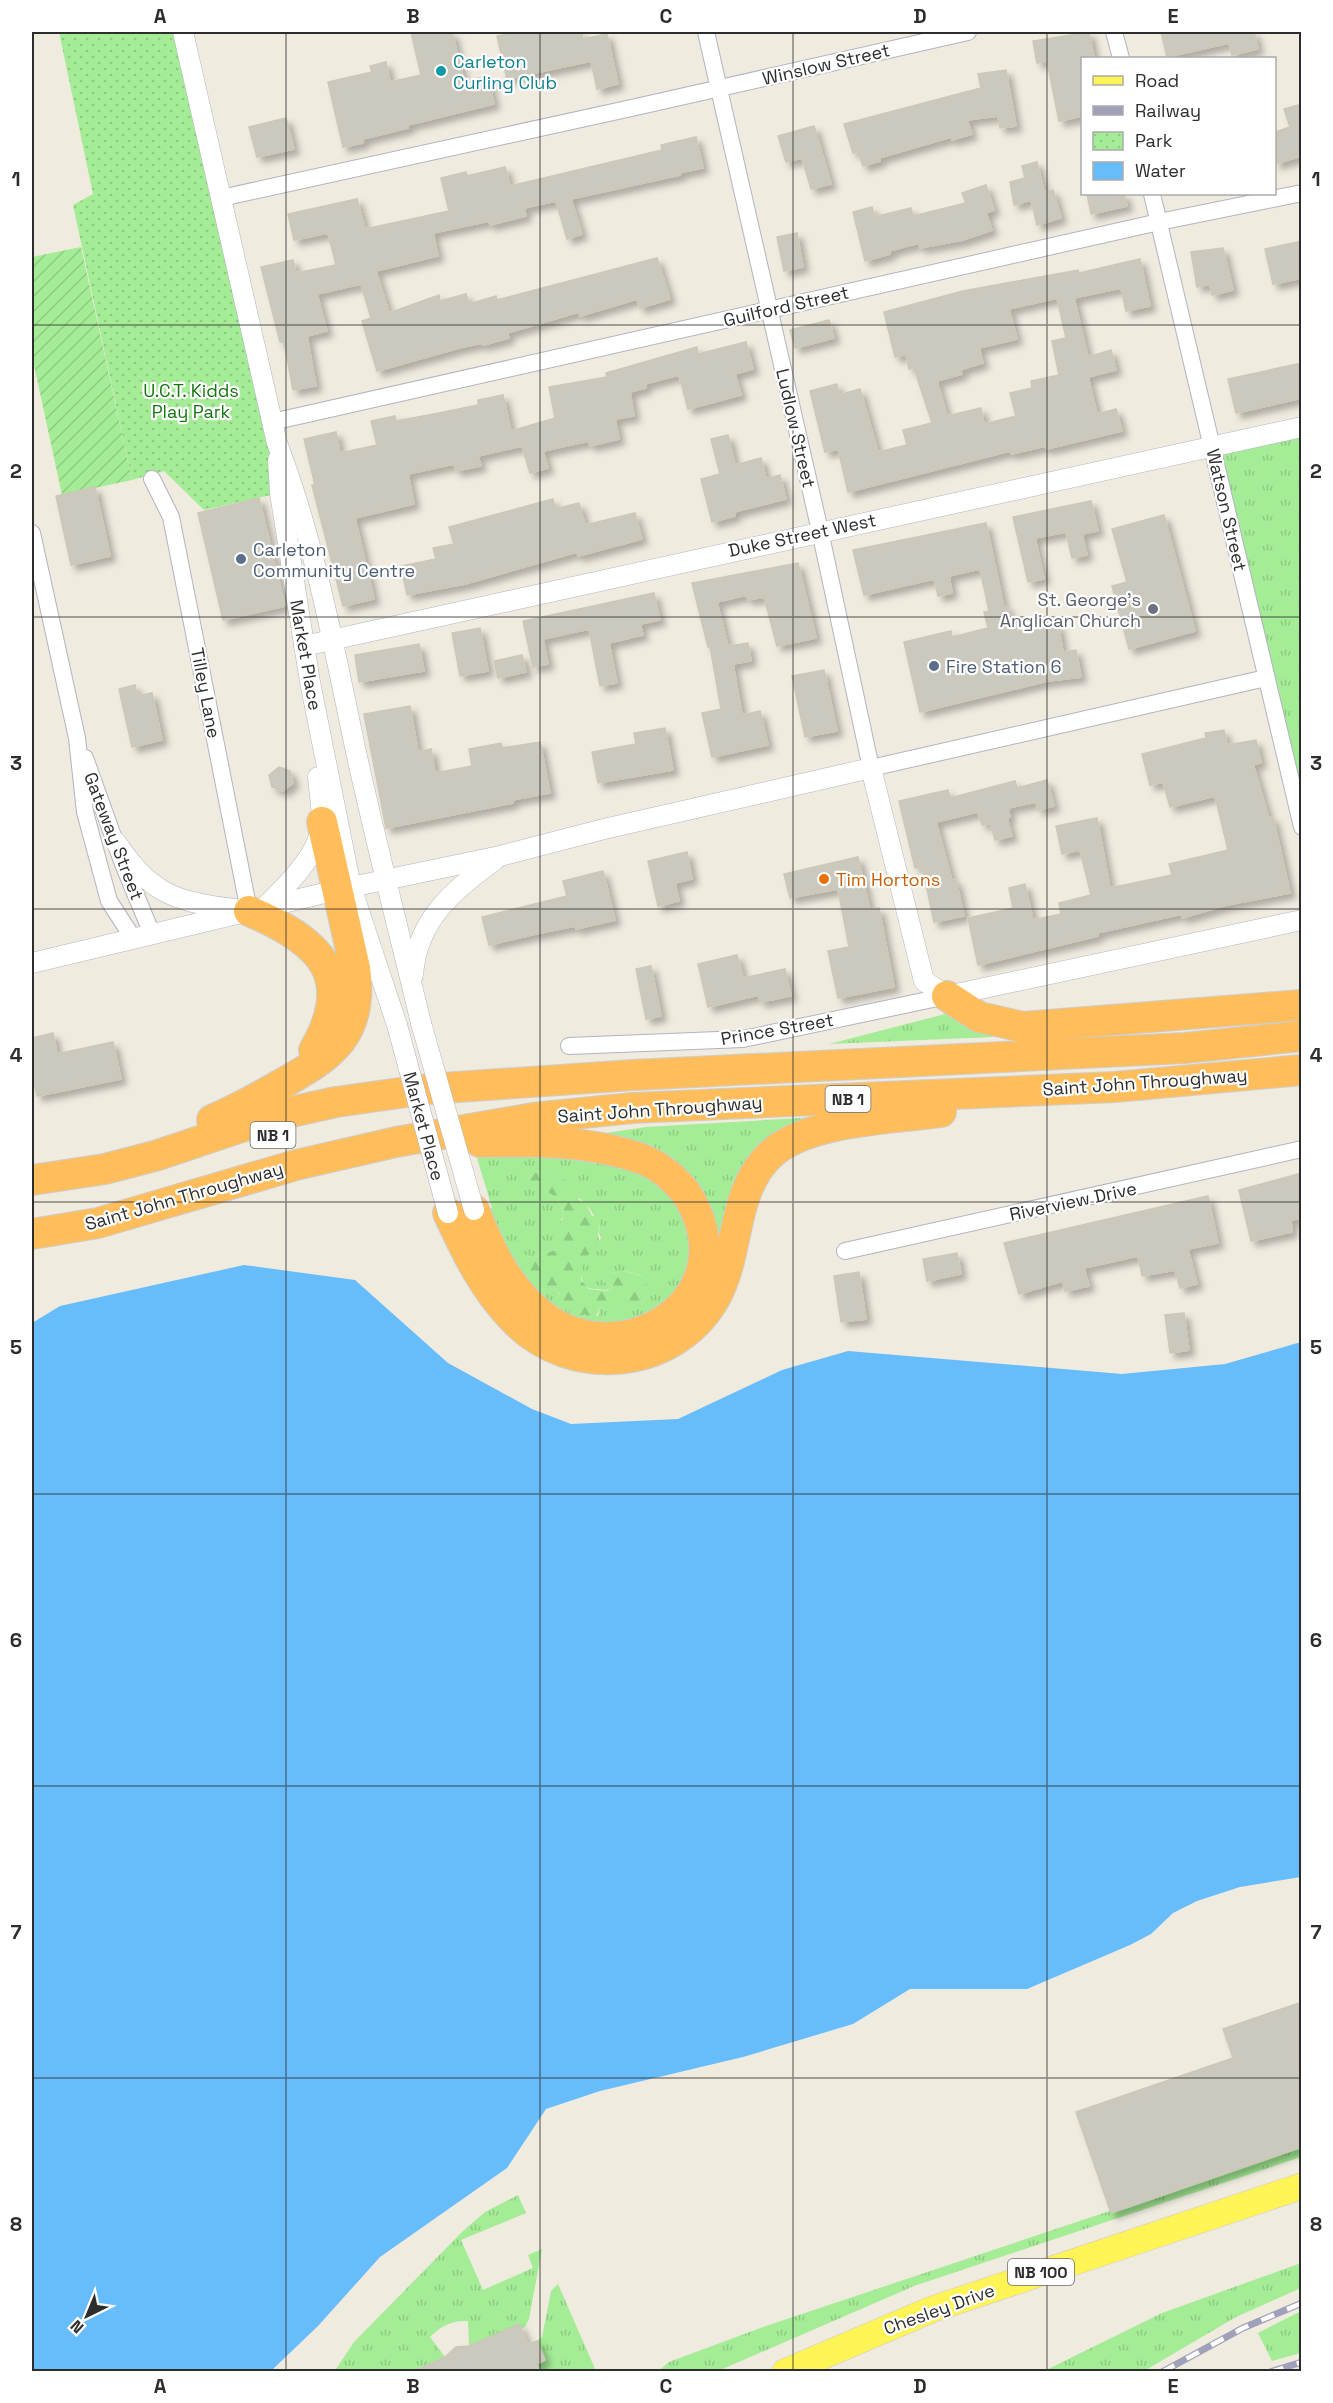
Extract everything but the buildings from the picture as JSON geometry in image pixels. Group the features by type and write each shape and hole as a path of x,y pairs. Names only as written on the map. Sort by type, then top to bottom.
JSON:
{"highway":[{"path":"32,1172 124,1153 173,1137 224,1115 293,1078 322,1060 336,1047 355,1013 358,992 344,888 322,822"},
{"path":"257,909 306,941 321,958 330,976 334,996 331,1014 313,1053 293,1078"},
{"path":"947,996 979,1017 1023,1027 1302,1005"},
{"name":"Saint John Throughway","path":"32,1180 105,1169 158,1155 277,1115 336,1102 428,1089 518,1082 1185,1048 1302,1036"},
{"name":"Saint John Throughway","path":"32,1234 98,1223 296,1165 396,1142 533,1118 632,1108 1115,1087 1302,1070"},
{"name":"Saint John Throughway","path":"32,1198 109,1186 159,1173 274,1135 334,1119 518,1082"},
{"path":"461,1212 474,1269 515,1321 541,1341 571,1354 598,1359 628,1359 656,1352 680,1339 698,1323 716,1298 733,1245 739,1213 757,1168 790,1139 844,1125 1115,1087"},
{"path":"396,1142 539,1141 589,1145 644,1160 687,1192 700,1217 706,1243 700,1273 691,1294 675,1312 655,1328 629,1337 604,1338 582,1335 553,1322 536,1311 519,1293 489,1246 461,1212"}],"main road":[{"name":"Chesley Drive","path":"785,2372 933,2309 1302,2186"}],"street":[{"path":"183,32 277,442"},
{"name":"Ludlow Street","path":"706,32 820,531 871,768"},
{"name":"Winslow Street","path":"221,198 968,32"},
{"path":"1114,32 1121,57"},
{"name":"Guilford Street","path":"272,422 1159,222 1302,193"},
{"name":"Watson Street","path":"1152,195 1302,827"},
{"name":"Duke Street West","path":"304,646 1302,427"},
{"name":"Market Place","path":"277,442 296,492 332,640 384,879 421,1023 461,1212"},
{"name":"Market Place","path":"277,442 280,493 344,888 397,1025 461,1212"},
{"name":"Tilley Lane","path":"152,479 171,517 257,909"},
{"name":"Gateway Street","path":"32,533 77,738 85,812 107,893 143,936"},
{"path":"32,963 344,888 500,856 604,829 1266,678"},
{"path":"116,842 133,868 153,886 174,898 204,905 257,909 304,863 322,822 310,682"},
{"name":"Gateway Street","path":"77,738 116,842 143,936"},
{"path":"871,768 924,981 947,996 1302,920"},
{"path":"412,986 416,951 432,915 457,888 500,856"},
{"name":"Prince Street","path":"569,1046 744,1039 947,996"},
{"name":"Riverview Drive","path":"845,1251 1302,1149"}],"green space":[{"name":"U.C.T. Kidds Play Park","path":"59,32 183,32 280,493 204,510 164,471 132,480 73,205 93,194"},
{"path":"81,247 132,480 62,495 32,356 32,257"},
{"path":"1301,427 1301,827 1212,446"},
{"path":"953,1012 990,1031 993,1037 829,1044"},
{"path":"818,1117 780,1129 769,1137 719,1237 710,1236 606,1133 646,1127"},
{"path":"552,1153 589,1154 653,1178 680,1207 690,1237 688,1266 675,1293 655,1312 611,1326 562,1314 524,1281 485,1209 492,1208 477,1158","holes":["538,1171 555,1177 588,1206 600,1226 598,1231 601,1238 589,1251 582,1266 583,1282 590,1288 607,1290 613,1287 602,1280 604,1274 632,1272 647,1280 647,1296 641,1305 620,1307 610,1303 600,1308 598,1316 587,1315 571,1308 554,1289 544,1290 523,1273 526,1255 532,1258 558,1249 558,1240 564,1230 561,1220 564,1213 556,1197 529,1181 528,1177"]},
{"path":"538,1171 574,1183 579,1200 586,1203 592,1216 597,1216 601,1220 598,1231 599,1244 584,1259 581,1280 589,1289 607,1291 613,1287 602,1280 598,1274 623,1272 641,1276 647,1280 647,1296 638,1309 624,1313 620,1307 610,1304 600,1308 595,1318 588,1318 585,1314 576,1317 570,1313 569,1306 560,1301 560,1294 554,1289 548,1292 538,1286 531,1287 526,1281 528,1277 519,1267 521,1257 526,1255 532,1258 558,1249 558,1239 564,1230 560,1226 564,1213 556,1197 529,1182 528,1177"},
{"path":"1301,2147 1301,2157 914,2286 718,2371 657,2372 669,2362 763,2327"},
{"path":"518,2195 526,2213 461,2240 483,2290 533,2268 528,2255 542,2249 529,2319 525,2327 469,2346 468,2321 452,2323 430,2337 445,2357 412,2371 334,2372 354,2342 463,2231 485,2212"},
{"path":"1301,2263 1301,2288 1236,2317 1144,2371 1044,2371 1162,2313"},
{"path":"558,2284 596,2371 540,2371 537,2364 545,2360 537,2341 542,2337 551,2291"},
{"path":"1301,2311 1301,2353 1272,2361 1258,2333"}],"water":[{"path":"244,1265 355,1280 448,1363 532,1409 571,1424 678,1419 782,1370 848,1351 1122,1374 1225,1364 1301,1342 1301,1877 1240,1887 1197,1901 1173,1913 1151,1934 1130,1945 1027,1989 910,1989 853,2024 743,2057 600,2091 546,2109 507,2168 380,2257 318,2326 271,2371 32,2371 32,1323 60,1306"}],"railway":[{"path":"1162,2372 1243,2328 1302,2303"},
{"path":"1270,2372 1302,2362"}],"place":[{"name":"Carleton Curling Club","path":"441,71"},
{"name":"Carleton Community Centre","path":"241,559"},
{"name":"St. George's Anglican Church","path":"1153,609"},
{"name":"Fire Station 6","path":"934,666"},
{"name":"Tim Hortons","path":"824,879"}]}
